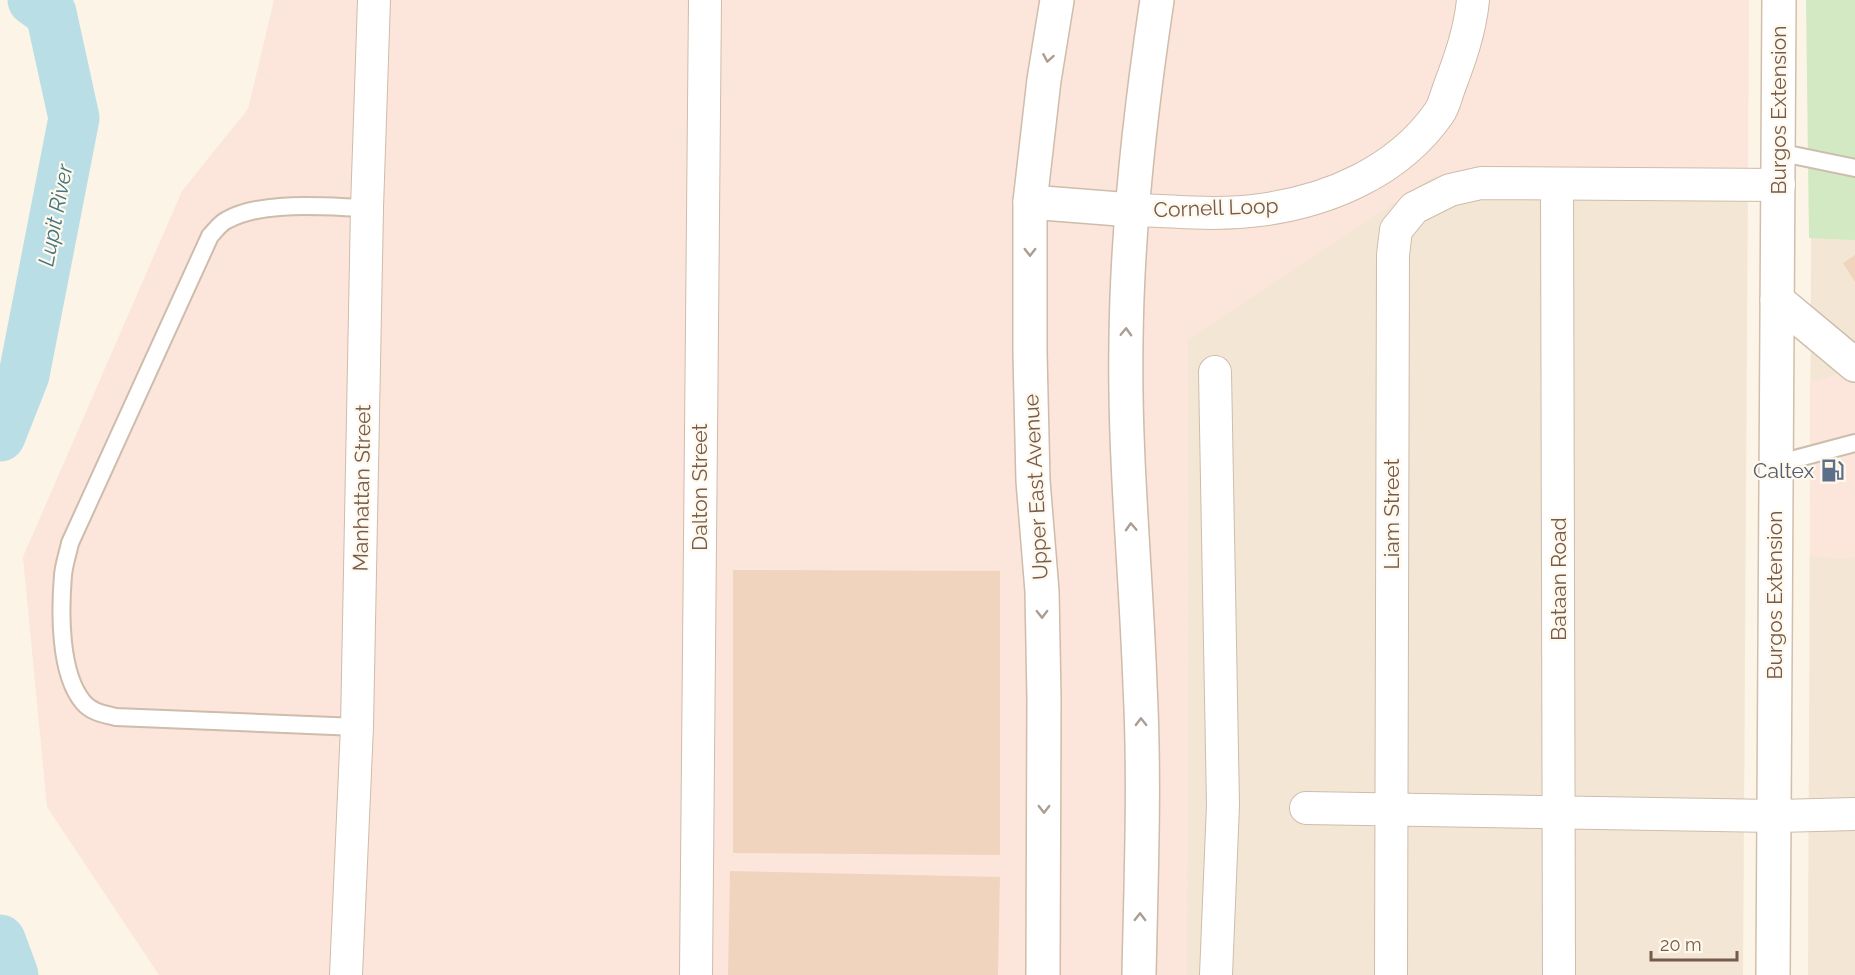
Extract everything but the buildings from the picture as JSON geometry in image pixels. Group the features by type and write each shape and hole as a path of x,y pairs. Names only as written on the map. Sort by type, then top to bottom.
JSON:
{"street":[{"name":"Manhattan Street","path":"346,975 357,727 366,208 374,0"},
{"name":"Dalton Street","path":"696,975 705,0"},
{"name":"Upper East Avenue","path":"1043,975 1044,699 1042,591 1033,481 1030,202 1044,80 1057,0"},
{"path":"1138,975 1143,802 1141,698 1128,472 1126,342 1132,210 1143,93 1157,0"},
{"name":"Cornell Loop","path":"1132,210 1211,213 1257,211 1299,204 1336,192 1377,172 1414,142 1440,112 1464,49 1473,0"},
{"name":"Burgos Extension","path":"1773,975 1779,0"},
{"name":"Liam Street","path":"1391,975 1393,255 1396,230 1414,208 1450,190 1480,183 1779,185"},
{"name":"Bataan Road","path":"1557,184 1559,975"},
{"path":"1030,202 1132,210"},
{"path":"1777,300 1851,358"},
{"path":"1215,372 1223,805 1216,975"},
{"path":"1306,808 1774,816 1855,814"}],"lane":[{"path":"1778,152 1855,168"},
{"path":"357,727 116,717 97,713 84,703 73,688 67,667 62,614 63,574 70,543 210,236 225,220 250,210 271,207 366,208"},
{"path":"1776,464 1855,443"}],"shaded area":[{"path":"274,0 1749,0 1748,180 1432,177 1188,339 1187,975 159,975 47,807 23,557 182,191 248,109"},
{"path":"1812,0 1855,0 1855,975 1808,975"},
{"path":"1432,177 1748,180 1743,975 1187,975 1188,339"},
{"name":"Caltex","path":"1842,373 1855,386 1855,558 1810,557 1810,382"}],"green space":[{"path":"1806,0 1855,0 1855,240 1809,238"}],"waterway":[{"name":"Lupit River","path":"0,436 24,375 74,118 51,13 33,0"},
{"name":"Lupit River","path":"0,940 13,975"}],"place":[{"name":"Caltex","path":"1832,471"}]}
